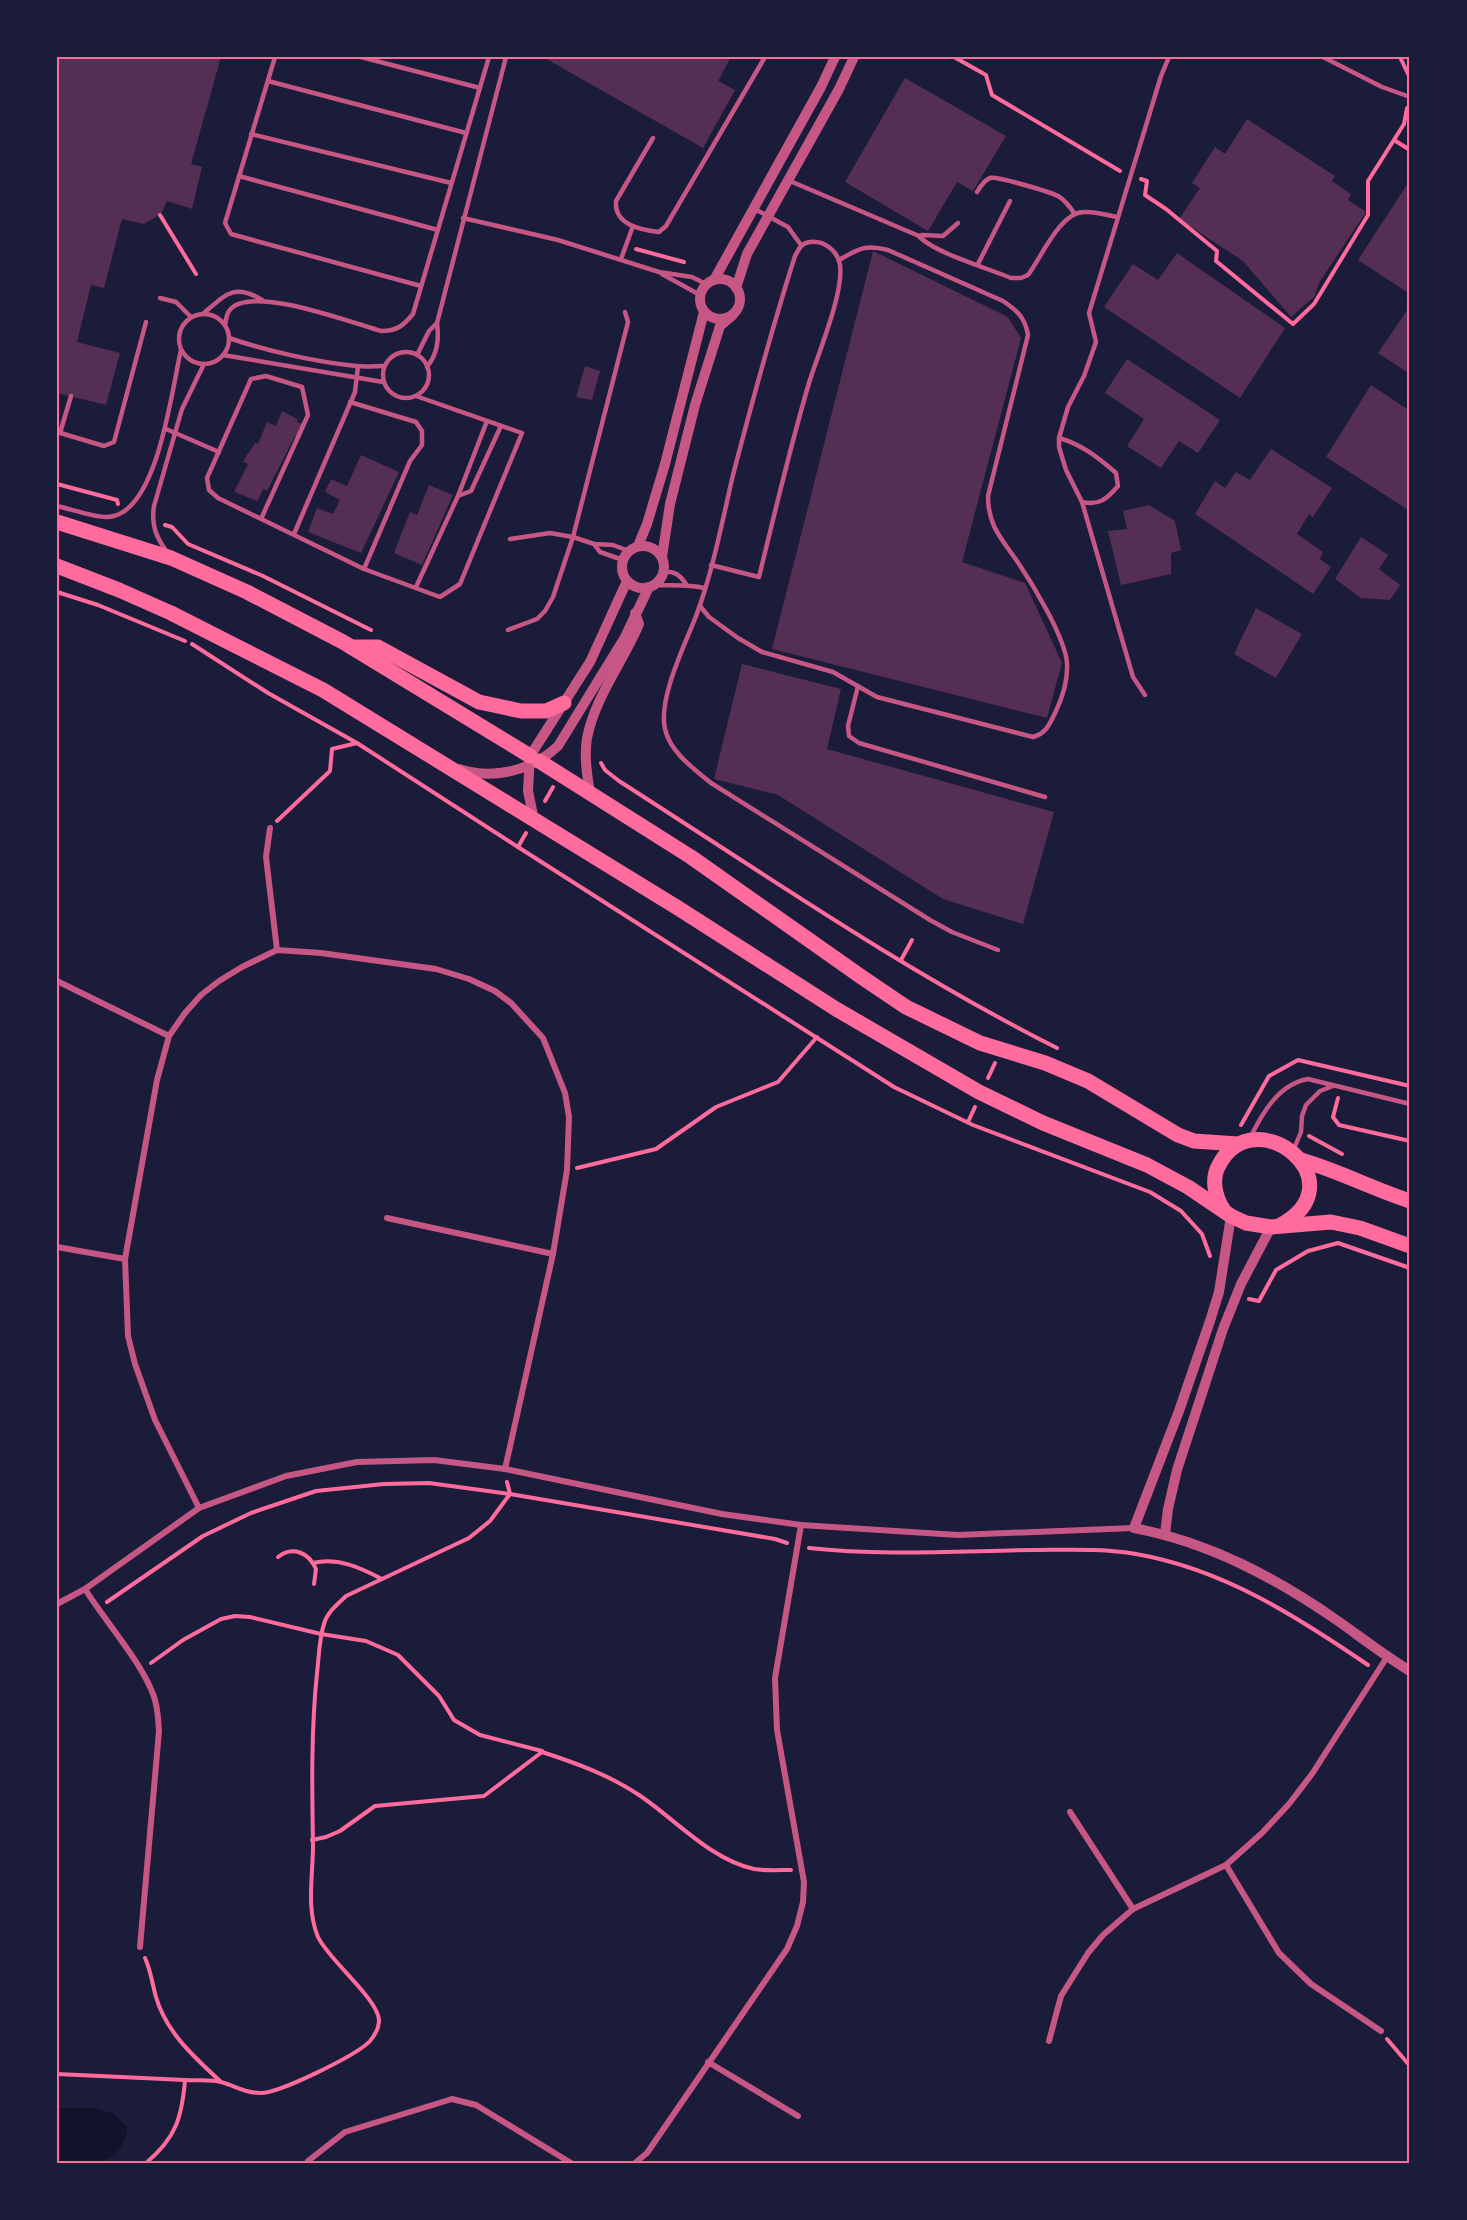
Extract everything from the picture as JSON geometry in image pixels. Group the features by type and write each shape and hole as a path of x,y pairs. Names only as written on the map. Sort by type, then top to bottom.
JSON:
{"main road":[{"path":"57,522 171,558 307,621 691,857 906,1007 957,1033 1001,1050 1045,1063 1088,1081 1178,1136 1194,1141 1272,1142 1297,1156 1334,1170 1375,1190 1410,1201"},
{"path":"57,566 119,590 248,650 323,690 678,908 836,1009 981,1093 1043,1123 1147,1165 1246,1223 1275,1227 1331,1222 1360,1228 1410,1246"},
{"path":"351,647 378,646 479,702 521,711 546,711 564,703"},
{"path":"1227,1213 1220,1203 1215,1188 1215,1174 1224,1157 1243,1143"},
{"path":"1275,1227 1290,1220 1305,1202 1308,1178 1297,1156"}],"street":[{"path":"732,316 717,319 704,312 700,306 700,296 821,87 834,57"},
{"path":"442,764 469,772 493,775 518,770 533,760 549,755 563,740 625,637 635,613 652,586 662,577 664,572 662,556 670,504 699,394 720,327 732,316 740,303 736,288 747,254 839,89 854,57"},
{"path":"710,282 725,280 736,288"},
{"path":"652,586 637,587 627,581 623,574 622,560 634,548 647,524 665,464 704,312"},
{"path":"634,548 651,547 662,556"},
{"path":"534,820 528,790 533,760 564,703 590,662 627,581"},
{"path":"590,793 585,759 587,738 596,710 639,624 635,613"},
{"path":"270,828 266,857 277,950"},
{"path":"199,1508 155,1420 135,1364 128,1336 125,1258 157,1080 169,1036 185,1012 210,988 242,967 277,950 321,953 436,969 469,979 495,991 511,1003 543,1038 565,1093 569,1117 567,1170 553,1254 505,1470"},
{"path":"57,981 169,1036"},
{"path":"1134,1528 1219,1292 1227,1213"},
{"path":"387,1218 553,1254"},
{"path":"1165,1534 1177,1470 1235,1297 1275,1227"},
{"path":"57,1247 125,1258"},
{"path":"57,1604 85,1589 199,1508 286,1476 357,1462 434,1461 505,1470 722,1514 801,1525 958,1535 1134,1528 1165,1534 1231,1558 1284,1586 1410,1671"},
{"path":"635,2163 647,2153 787,1949 797,1926 803,1902 803,1868 779,1742 775,1678 801,1525"},
{"path":"85,1589 141,1671 153,1693 156,1705 159,1731 140,1947"},
{"path":"1049,2041 1061,1996 1074,1974 1104,1935 1133,1909 1226,1865 1262,1833 1289,1804 1312,1774 1387,1657"},
{"path":"1070,1812 1133,1909"},
{"path":"1226,1865 1279,1953 1311,1984 1381,2031"},
{"path":"708,2062 798,2116"},
{"path":"308,2161 345,2132 452,2099 477,2104 571,2163"}],"lane":[{"path":"275,57 225,223 231,234 421,286"},
{"path":"361,57 480,88"},
{"path":"225,325 228,313 236,305 262,300 292,305 381,331 394,331 405,324 413,314 489,57"},
{"path":"427,367 437,348 439,338 437,322 506,57"},
{"path":"653,138 615,201 615,210 620,218 633,226 659,232 666,226 765,57"},
{"path":"1145,695 1133,676 1082,502 1066,470 1059,447 1059,438 1068,407 1084,376 1096,342 1089,313 1161,76 1169,57"},
{"path":"1323,57 1382,87 1409,97"},
{"path":"268,81 466,133"},
{"path":"252,134 452,183"},
{"path":"239,176 438,230"},
{"path":"977,192 984,182 991,178 1006,180 1058,196 1074,213"},
{"path":"788,179 919,237 948,253 1011,278 1028,275 1057,231 1074,213 1084,212 1117,217"},
{"path":"978,264 1010,201"},
{"path":"753,208 788,227 801,245"},
{"path":"463,218 558,240 659,272 710,282"},
{"path":"919,237 923,235 943,236 958,223"},
{"path":"621,259 633,226"},
{"path":"711,565 759,577 809,383 830,320 840,274 839,260 835,253 825,245 808,242 801,245 795,256 738,456 700,606 672,677 665,703 664,728 672,746 694,770 711,783 930,920 952,932 998,950"},
{"path":"700,606 709,617 762,652 833,672 877,697 1033,737 1042,734 1060,703 1067,681 1067,660 1057,633 1027,576 993,526 988,512 988,496 1028,335 1025,322 1017,310 1003,302 888,249 872,246 855,250 839,260"},
{"path":"659,272 700,296"},
{"path":"204,314 233,292 240,290 249,292 262,300"},
{"path":"160,298 176,302 191,317"},
{"path":"508,630 537,619 545,612 553,597 573,537 628,322 625,312"},
{"path":"204,314 216,316 225,325 229,338 223,355 212,363 190,361 181,350 179,331 191,317 204,314"},
{"path":"71,396 59,433 104,446 114,442 146,322"},
{"path":"417,355 429,331 437,322"},
{"path":"229,338 254,347 358,366 384,366"},
{"path":"57,506 105,517 121,513 131,505 147,480 165,429 181,350"},
{"path":"411,352 417,355 427,367 429,380 423,391 416,396 403,399 391,393 383,382 384,366 387,360 398,353 411,352"},
{"path":"223,355 383,382"},
{"path":"171,558 157,538 152,520 174,433 182,410 204,364"},
{"path":"294,534 350,402 358,378 358,366"},
{"path":"261,519 308,415 302,387 266,376 251,379 207,478 209,490 218,498 363,569 440,597 460,584 522,433 416,396"},
{"path":"423,391 430,401"},
{"path":"350,402 416,422 422,431 423,438 422,445 410,461 363,569"},
{"path":"416,587 458,496 487,421"},
{"path":"458,496 471,491 501,426"},
{"path":"165,429 219,452"},
{"path":"1059,438 1072,442 1116,473 1118,486 1106,500 1091,504 1082,502"},
{"path":"510,539 550,533 594,544 634,548"},
{"path":"594,544 600,552 622,560"},
{"path":"664,572 672,571 686,584"},
{"path":"652,586 678,587 686,584 704,588"},
{"path":"858,686 848,726 849,736 859,743 1045,797"},
{"path":"1243,1143 1271,1103 1294,1081 1308,1079 1410,1104"},
{"path":"1297,1156 1302,1116 1306,1105 1320,1091 1333,1086"}],"path":[{"path":"954,57 986,75 992,95 1124,174 1147,181 1145,195 1166,209 1217,251 1216,261 1293,324 1314,304 1368,214 1368,181 1404,124 1409,97"},
{"path":"1400,57 1410,78"},
{"path":"1394,140 1410,150"},
{"path":"160,215 196,274"},
{"path":"57,484 117,500 121,513"},
{"path":"152,520 172,527 188,544 263,576 373,630"},
{"path":"57,592 98,605 189,643 268,693 357,743 886,1082 968,1122 1150,1192 1181,1211 1202,1234 1211,1267"},
{"path":"270,828 330,771 332,749 357,743"},
{"path":"601,762 605,770 619,781 901,960 1013,1026 1062,1050"},
{"path":"518,847 560,775"},
{"path":"901,960 912,940"},
{"path":"968,1122 1013,1026"},
{"path":"567,1170 656,1149 716,1107 778,1082 818,1037"},
{"path":"1410,1086 1344,1071 1333,1117 1339,1125 1410,1141"},
{"path":"1232,1126 1260,1119"},
{"path":"1301,1132 1346,1157"},
{"path":"1235,1297 1259,1300 1276,1270 1308,1251 1338,1243 1410,1268"},
{"path":"57,2074 221,2082 242,2091 263,2094 309,2077 369,2042 377,2031 380,2019 373,2005 318,1936 311,1905 311,1748 324,1621 332,1609 346,1596 469,1538 490,1521 510,1494 505,1470"},
{"path":"116,1596 203,1536 251,1513 316,1491 429,1483 510,1494 775,1539 799,1547 826,1550 1077,1550 1135,1554 1181,1564 1232,1583 1298,1618 1377,1671"},
{"path":"278,1557 292,1550 308,1556 314,1563 316,1576 314,1584"},
{"path":"314,1563 339,1562 361,1568 382,1579"},
{"path":"141,1671 183,1640 221,1619 235,1616 250,1617 321,1634 366,1641 398,1655 439,1696 454,1720 480,1735 585,1766 638,1794 683,1829 730,1860 755,1869 803,1868"},
{"path":"312,1839 340,1832 375,1806 484,1796 542,1752"},
{"path":"140,1947 152,1972 156,1997 165,2018 180,2042 221,2082"},
{"path":"1381,2031 1410,2066"},
{"path":"146,2163 155,2156 175,2131 183,2109 185,2080"}],"shaded area":[{"path":"57,2108 95,2108 112,2113 127,2126 122,2145 114,2155 96,2163 57,2163"}],"building":[{"path":"57,57 221,57 191,164 202,167 192,209 167,201 161,214 144,224 122,219 104,288 91,285 77,342 120,353 106,405 57,393"},
{"path":"543,57 731,57 718,81 735,90 703,148"},
{"path":"905,78 1006,136 973,191 957,182 928,231 845,182"},
{"path":"1247,119 1335,176 1332,181 1351,194 1348,200 1366,212 1319,283 1315,296 1291,317 1243,261 1179,219 1200,188 1192,183 1215,147 1225,154"},
{"path":"1410,180 1410,294 1358,260"},
{"path":"873,251 1008,317 1021,338 962,562 1025,583 1062,663 1047,718 772,649"},
{"path":"1177,253 1285,328 1240,398 1104,307 1133,264 1158,280"},
{"path":"1410,306 1410,374 1378,353"},
{"path":"1127,359 1220,420 1198,453 1179,441 1161,468 1127,446 1144,419 1105,393"},
{"path":"585,366 600,371 592,400 576,397"},
{"path":"1371,385 1410,411 1410,511 1326,457"},
{"path":"282,411 305,425 300,439 295,436 267,491 263,489 258,501 234,492 248,464 243,462 248,453 255,443 258,444 267,422 276,426"},
{"path":"1271,449 1332,488 1313,517 1309,514 1297,534 1323,552 1320,559 1331,567 1313,594 1195,514 1215,481 1225,488 1236,472 1250,480"},
{"path":"361,455 399,472 361,553 308,532 317,508 333,514 340,500 325,492 331,479 347,486"},
{"path":"429,485 453,495 422,565 394,553 410,512 417,515"},
{"path":"1149,505 1175,521 1181,550 1171,553 1171,574 1121,585 1108,531 1127,529 1123,511"},
{"path":"1361,537 1388,555 1379,569 1400,585 1390,600 1361,598 1335,579"},
{"path":"1256,608 1302,634 1276,678 1234,654"},
{"path":"742,664 841,689 827,749 1054,812 1023,924 943,899 778,795 714,779"}]}
